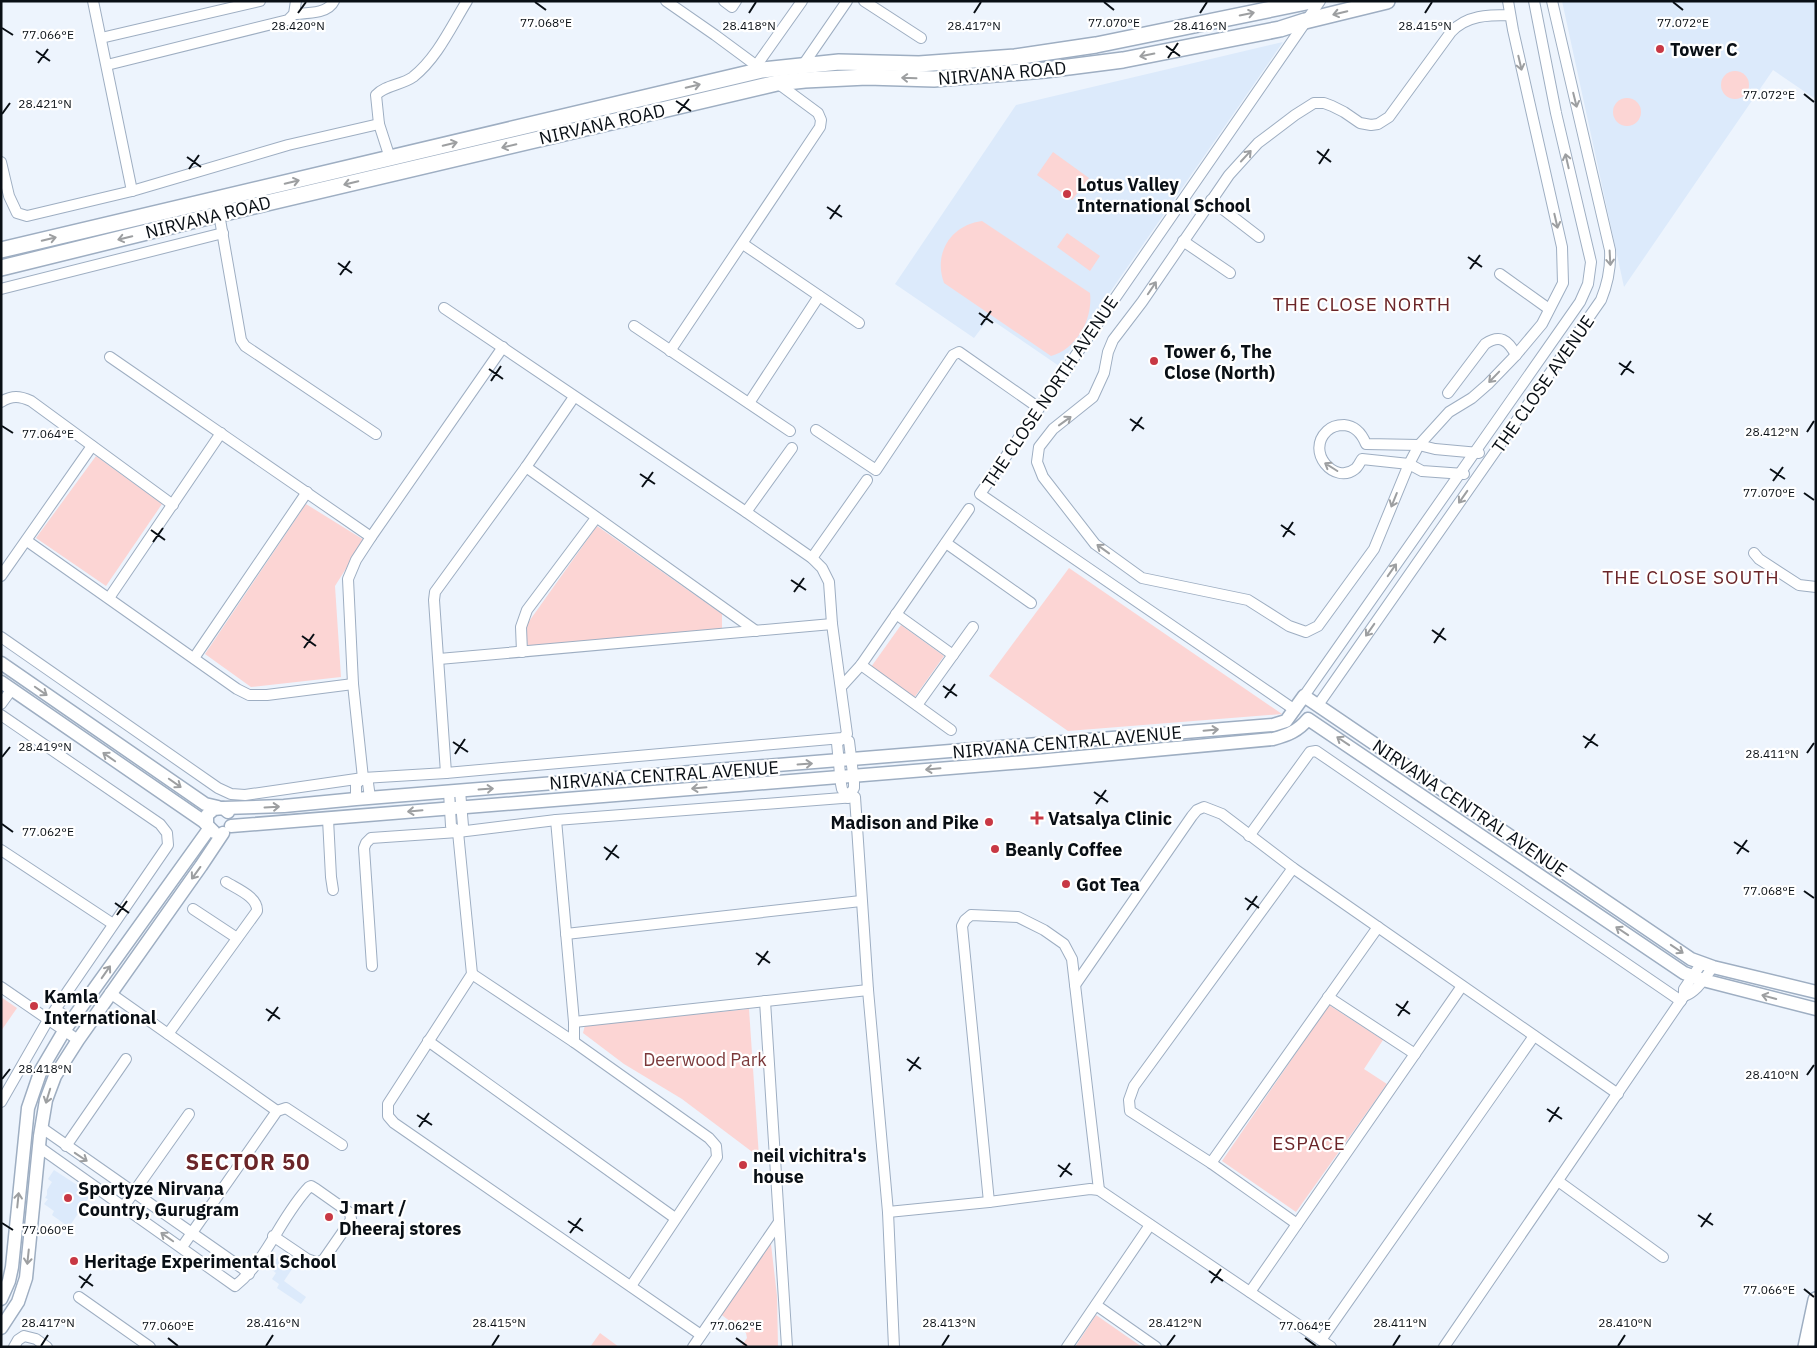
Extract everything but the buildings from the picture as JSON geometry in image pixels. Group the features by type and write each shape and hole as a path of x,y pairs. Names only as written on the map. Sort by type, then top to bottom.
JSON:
{"main road":[{"name":"NIRVANA ROAD","path":"1,268 390,158 759,68 838,62 919,64 1015,57 1096,45 1311,1"},
{"name":"NIRVANA ROAD","path":"1,250 218,207 777,83 867,77 934,79 1045,70 1123,60 1280,29 1387,1"},
{"path":"1806,1347 1816,1300"}],"street":[{"path":"93,1 132,191"},
{"path":"101,38 260,1"},
{"path":"107,65 288,20 294,14 296,1"},
{"path":"294,14 320,11 332,6 334,1"},
{"path":"390,158 379,124 376,95 385,88 406,82 424,67 435,53 467,1"},
{"path":"666,1 818,113 821,120 820,127 670,351"},
{"path":"724,1 732,7 736,1"},
{"path":"759,68 802,1"},
{"path":"802,65 847,1"},
{"path":"864,1 921,38"},
{"name":"THE CLOSE NORTH AVENUE","path":"1295,710 980,494 1320,1"},
{"path":"1508,1 1562,247 1563,283 1542,324 1516,355 1472,398 1449,412 1419,445 1409,464 1374,549 1318,626 1306,632 1289,626 1248,600 1142,578 1095,544 1043,477 1037,462 1039,447 1053,429 1093,397 1104,373 1108,352 1113,340 1142,302 1229,175 1258,143 1314,103 1324,103 1344,112 1360,123 1378,124 1389,117 1456,26 1471,18 1485,15 1510,15"},
{"name":"THE CLOSE AVENUE","path":"1304,696 1580,302 1588,284 1591,262 1556,113 1534,1"},
{"name":"THE CLOSE AVENUE","path":"1308,719 1601,300 1606,287 1610,271 1610,250 1552,1"},
{"path":"1,162 9,196 16,213 27,216 132,191 288,145 379,124"},
{"path":"1211,200 1259,237"},
{"path":"218,207 240,340 245,346 376,434"},
{"path":"1,289 223,233"},
{"path":"1183,241 1230,273"},
{"path":"743,244 859,323"},
{"path":"1500,274 1549,309"},
{"path":"1588,284 1606,287"},
{"path":"749,403 819,296"},
{"path":"444,308 746,512 812,558 822,568 829,582 832,624 847,734 837,743 845,760 846,776 854,788 848,798"},
{"path":"634,326 790,430"},
{"path":"1560,330 1573,340"},
{"path":"1448,393 1484,344 1491,339 1498,338 1506,341 1511,345 1516,355"},
{"path":"370,798 368,783 363,778 353,684 348,579 356,560 371,537 503,347"},
{"path":"816,430 876,470 953,355 959,352 1039,408"},
{"path":"110,357 371,537"},
{"path":"1529,375 1542,384"},
{"path":"1,402 9,397 20,396 31,401 173,504"},
{"path":"446,773 435,592 526,467 574,397"},
{"path":"1478,476 1422,470 1409,464 1362,459 1355,469 1348,472 1340,472 1332,470 1321,459 1320,443 1328,430 1335,426 1343,425 1351,426 1358,430 1366,444 1419,445 1435,450 1493,454"},
{"path":"109,598 222,433"},
{"path":"1,576 92,446"},
{"path":"746,512 792,448"},
{"path":"526,467 756,631"},
{"path":"812,558 867,480"},
{"path":"194,658 307,492"},
{"path":"841,687 861,665 969,509"},
{"path":"522,652 521,627 527,610 596,518"},
{"path":"27,541 249,695 267,695 353,684"},
{"path":"946,543 1031,603"},
{"path":"1754,553 1759,559 1799,585 1816,587"},
{"path":"896,614 953,655"},
{"path":"439,659 832,624"},
{"path":"917,705 973,627"},
{"path":"1,637 210,782 231,794 245,795 363,778 446,773 842,738"},
{"path":"1,663 205,804 220,808 230,814 232,822 110,993 62,1064 50,1087 44,1111 39,1147 25,1284 18,1302 1,1328"},
{"path":"861,665 950,730"},
{"path":"1,704 6,686 217,833 227,829"},
{"name":"NIRVANA CENTRAL AVENUE","path":"220,808 284,806 1273,725 1286,720 1304,696 1691,959 1707,965 1816,992"},
{"path":"1295,710 1308,719"},
{"path":"1,715 160,824 167,833 168,845 48,1020 1,1102"},
{"name":"NIRVANA CENTRAL AVENUE","path":"227,829 455,808 1037,761 1273,739 1289,735 1308,719 1684,973 1816,1009"},
{"path":"1249,836 1310,752 1316,751 1682,998"},
{"path":"356,799 356,784 363,778"},
{"path":"454,791 455,808 463,826 458,832 472,974 388,1104 388,1116 394,1123 700,1335"},
{"path":"372,966 364,848 371,838 458,832 556,820 855,797 868,990 888,1212 894,1347"},
{"path":"1075,985 1197,810 1204,806 1222,814 1293,868 1618,1094"},
{"path":"1,1299 9,1281 12,1267 28,1108 41,1070 64,1031 208,827 207,815 210,811 220,808"},
{"path":"328,819 333,890"},
{"path":"556,820 574,1022 574,1042"},
{"path":"1,850 114,924"},
{"path":"1293,868 1134,1086 1129,1100 1130,1111 1211,1163 1297,1224"},
{"path":"168,1034 257,911 254,900 226,882"},
{"path":"566,934 862,901"},
{"path":"193,909 237,938"},
{"path":"989,1202 962,926 971,915 1018,917 1044,930 1064,944 1072,959 1098,1190"},
{"path":"1211,1163 1378,927"},
{"path":"1444,1347 1682,998 1690,994 1707,965"},
{"path":"472,974 574,1042 709,1138 716,1146 717,1157 631,1286"},
{"path":"1,986 78,1040"},
{"path":"1250,1292 1462,986"},
{"path":"574,1022 868,990"},
{"path":"110,993 278,1111"},
{"path":"1328,997 1415,1054"},
{"path":"765,1001 787,1347"},
{"path":"56,1010 72,1020"},
{"path":"1321,1340 1534,1036"},
{"path":"428,1041 675,1218"},
{"path":"66,1146 126,1059"},
{"path":"182,1247 278,1111 286,1108 342,1145"},
{"path":"124,1206 189,1114"},
{"path":"42,1128 248,1274"},
{"path":"39,1147 235,1286 248,1274 273,1236 309,1187 316,1188 350,1213 351,1216 349,1223 324,1259 318,1263 307,1259 273,1236"},
{"path":"1558,1181 1662,1257"},
{"path":"888,1212 1090,1189 1098,1190 1331,1347"},
{"path":"693,1347 779,1222"},
{"path":"1067,1347 1150,1225"},
{"path":"79,1297 136,1343 150,1347"},
{"path":"1096,1305 1156,1347"},
{"path":"14,1347 18,1340 24,1336 36,1339 47,1347"}],"shaded area":[{"path":"1562,1 1816,1 1816,95 1814,98 1773,70 1624,287"},
{"name":"Lotus Valley International School","path":"1283,42 1059,366 989,318 974,338 895,284 1016,105"},
{"name":"Sportyze Nirvana Country, Gurugram","path":"54,1170 91,1194 69,1227 52,1215 54,1211 44,1204 48,1199 45,1198 52,1182 48,1179"},
{"path":"281,1253 296,1263 284,1281 306,1297 301,1304 277,1288 279,1284 272,1279 276,1273 270,1268"}],"green space":[{"path":"1735,71 1745,75 1749,85 1745,95 1735,99 1725,95 1721,85 1725,75"},
{"path":"1627,98 1637,102 1641,112 1637,122 1627,126 1617,122 1613,112 1617,102"},
{"path":"1053,152 1089,178 1072,200 1037,175"},
{"path":"982,221 1090,293 1089,313 1086,323 1076,340 1068,347 1051,356 944,283 941,261 947,242 961,228"},
{"path":"1067,233 1100,256 1090,271 1057,247"},
{"path":"96,456 162,504 106,586 36,538"},
{"path":"306,504 364,540 335,586 341,677 251,687 205,654"},
{"path":"597,526 722,614 722,632 528,647 525,627"},
{"path":"1069,568 1282,714 1068,731 989,676"},
{"path":"901,625 944,656 914,698 871,667"},
{"path":"1,997 17,1008 1,1031"},
{"path":"1329,1005 1383,1040 1364,1069 1387,1084 1296,1212 1222,1161"},
{"name":"Deerwood Park","path":"749,1009 759,1157 682,1099 624,1064 583,1033 585,1025"},
{"path":"771,1244 777,1296 778,1347 741,1347 747,1338 746,1333 719,1313 765,1246"},
{"path":"1096,1315 1142,1347 1075,1347"},
{"path":"600,1333 619,1347 590,1347"}],"place":[{"name":"Tower C","path":"1660,49"},
{"name":"Lotus Valley International School","path":"1067,194"},
{"name":"Tower 6, The Close (North)","path":"1154,361"},
{"name":"Vatsalya Clinic","path":"1037,818"},
{"name":"Madison and Pike","path":"989,822"},
{"name":"Beanly Coffee","path":"995,849"},
{"name":"Got Tea","path":"1066,884"},
{"name":"Kamla International","path":"34,1006"},
{"name":"neil vichitra's house","path":"743,1165"},
{"name":"Sportyze Nirvana Country, Gurugram","path":"68,1198"},
{"name":"J mart / Dheeraj stores","path":"329,1217"},
{"name":"Heritage Experimental School","path":"74,1261"}],"district":[{"name":"THE CLOSE NORTH","path":"1362,304"},
{"name":"THE CLOSE SOUTH","path":"1691,577"},
{"name":"ESPACE","path":"1309,1143"},
{"name":"SECTOR 50","path":"248,1161"}]}
